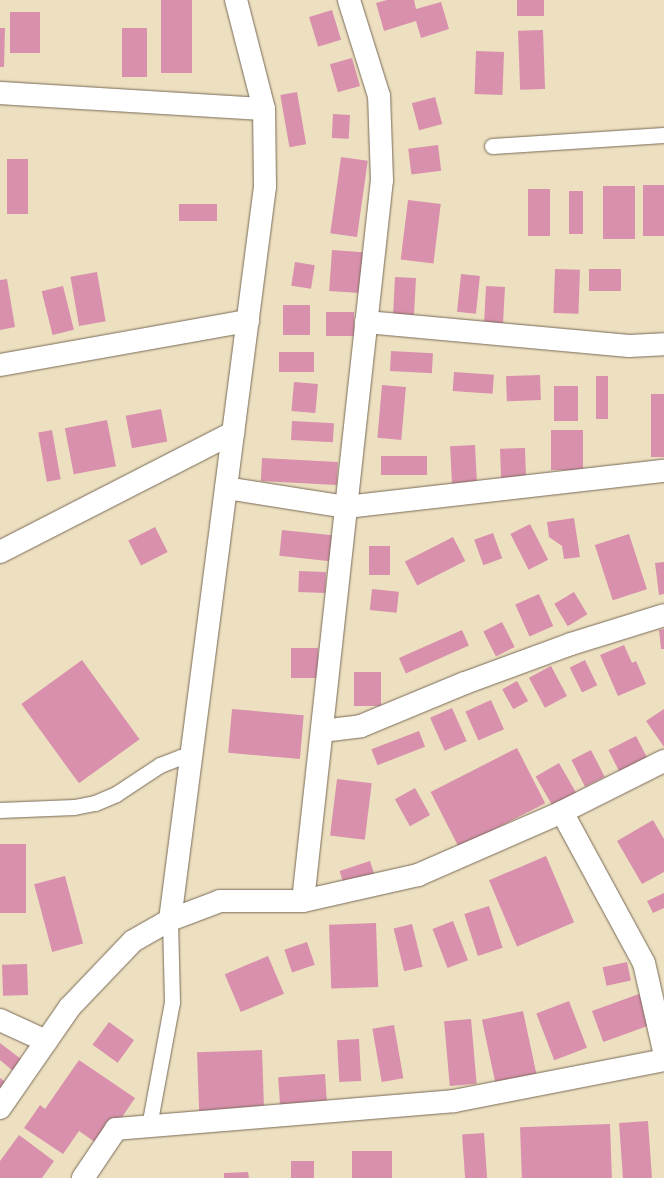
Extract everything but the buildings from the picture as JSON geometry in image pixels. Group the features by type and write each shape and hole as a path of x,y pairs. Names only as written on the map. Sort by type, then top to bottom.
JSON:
{"street":[{"path":"170,920 265,187 264,109 236,0"},
{"path":"303,901 382,180 379,96 349,0"},
{"path":"0,93 264,109"},
{"path":"0,365 248,321"},
{"path":"366,322 630,346 664,344"},
{"path":"0,552 233,433"},
{"path":"226,488 346,507 664,471"},
{"path":"322,731 361,726 466,683 571,644 664,615"},
{"path":"0,1108 70,1006 133,941 170,920 220,901 303,901 418,875 562,812 664,761"},
{"path":"562,812 644,963 664,1051"},
{"path":"0,1020 46,1041"},
{"path":"83,1178 116,1129 454,1101 664,1060"}],"lane":[{"path":"492,146 664,135"},
{"path":"0,810 74,807 95,803 116,794 160,765 181,757 192,755"},
{"path":"149,1126 172,1002 170,920"}]}
